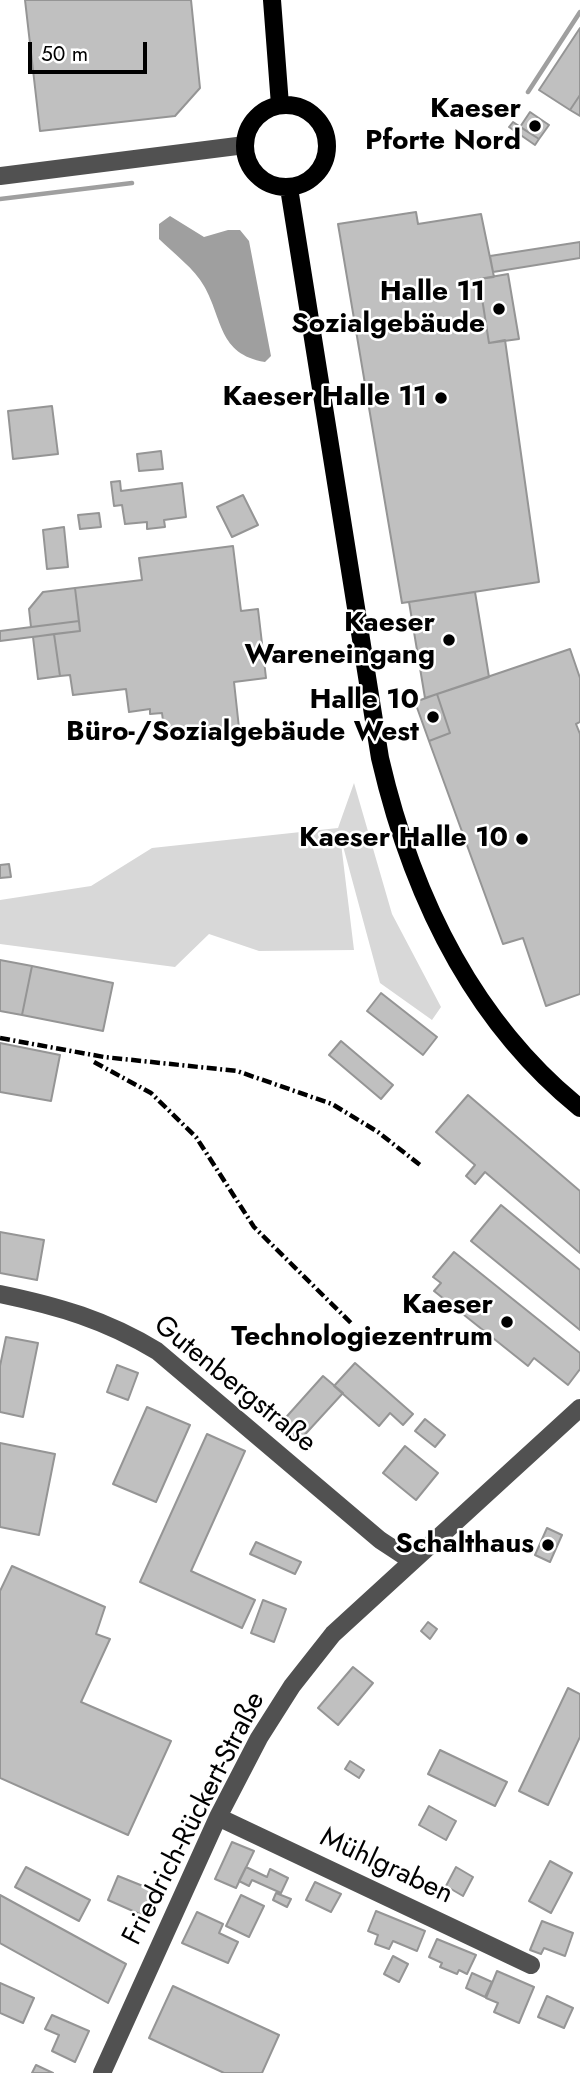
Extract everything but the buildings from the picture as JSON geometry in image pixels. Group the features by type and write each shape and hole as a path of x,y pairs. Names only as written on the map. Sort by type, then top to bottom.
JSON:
{"main road":[{"path":"272,0 280,106"},
{"path":"280,106 294,106 318,120 327,146 318,172 307,181 289,188 270,184 259,177 250,168 244,145 248,130 256,118 267,110 280,106"},
{"path":"289,188 380,758 402,845 442,939 465,976 501,1027 528,1059 580,1108"}],"street":[{"path":"0,176 244,145"},
{"name":"Gutenbergstraße","path":"0,1294 79,1314 121,1329 157,1351 380,1540 412,1561"},
{"name":"Friedrich-Rückert-Straße","path":"102,2073 218,1817 259,1738 292,1686 333,1634 580,1408"},
{"name":"Mühlgraben","path":"218,1817 531,1965"}],"shaded area":[{"path":"170,216 204,237 228,230 240,230 249,241 271,356 265,362 250,358 230,343 200,280 159,239 159,224"},
{"path":"354,783 392,914 441,1007 432,1020 380,983 340,835 354,950 259,951 209,934 175,967 0,944 0,900 91,886 152,848 338,828"}],"waterway":[{"path":"528,92 580,12"},
{"path":"0,199 132,183"}],"railway":[{"path":"0,1038 104,1057 237,1071 332,1104 378,1132 420,1165"},
{"path":"94,1062 151,1093 196,1137 254,1227 353,1325"}],"place":[{"name":"Kaeser Pforte Nord","path":"535,126"},
{"name":"Halle 11 Sozialgebäude","path":"499,309"},
{"name":"Kaeser Halle 11","path":"441,398"},
{"name":"Kaeser Wareneingang","path":"449,640"},
{"name":"Halle 10 Büro-/Sozialgebäude West","path":"433,717"},
{"name":"Kaeser Halle 10","path":"522,839"},
{"name":"Kaeser Technologiezentrum","path":"507,1322"},
{"name":"Schalthaus","path":"548,1545"}]}
